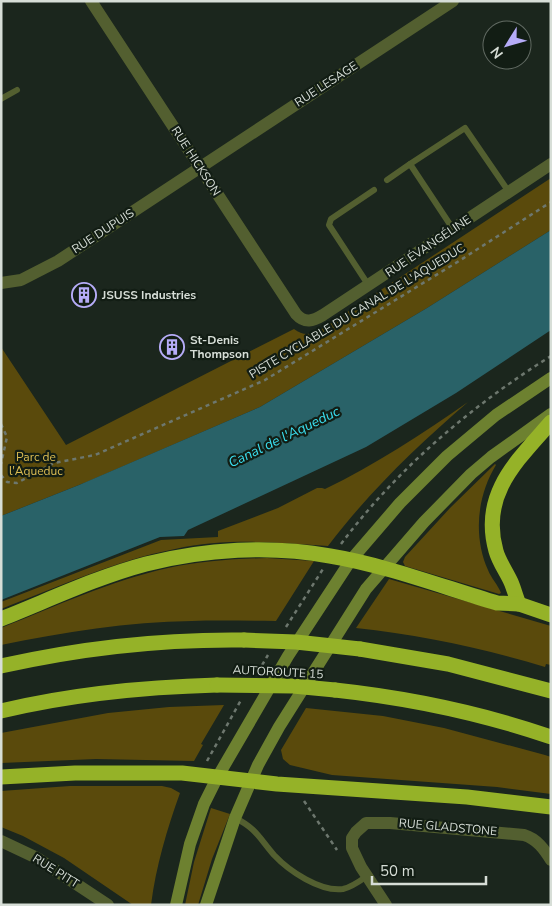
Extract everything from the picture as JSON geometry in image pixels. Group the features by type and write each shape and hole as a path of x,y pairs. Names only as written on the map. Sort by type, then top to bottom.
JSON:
{"highway":[{"path":"519,604 500,563 495,547 492,524 494,505 499,488 509,470 551,422"},
{"path":"1,619 120,572 147,564 230,550 287,551 329,555 383,568 497,603 519,604 551,615"},
{"path":"1,666 59,654 138,644 244,640 314,643 448,664 551,691"},
{"name":"AUTOROUTE 15","path":"1,711 47,701 108,692 165,687 217,685 293,686 335,690 434,705 492,719 551,737"},
{"path":"1,777 75,772 191,774 250,782 466,797 551,807"}],"main road":[{"path":"176,905 184,863 196,823 217,778 288,656 351,560 386,517 447,456 496,416 551,378"},
{"path":"206,905 235,818 267,747 351,611 383,568 435,510 471,474 491,456 551,414"}],"street":[{"path":"94,5 108,1"},
{"name":"RUE LESAGE","path":"200,167 453,1"},
{"name":"RUE HICKSON","path":"94,5 296,314 303,320"},
{"name":"RUE ÉVANGÉLINE","path":"303,320 316,320 551,164"},
{"name":"RUE DUPUIS","path":"1,283 22,280 44,270 200,167"},
{"name":"RUE GLADSTONE","path":"367,876 352,848 352,838 360,826 370,823 390,823 524,835 540,845 551,860"},
{"name":"RUE PITT","path":"1,841 37,858 108,905"},
{"path":"367,876 386,905"}],"lane":[{"path":"1,99 17,90"},
{"path":"387,180 465,128 509,192"},
{"path":"410,164 453,229"},
{"path":"368,286 329,225 331,218 374,190"},
{"path":"235,818 251,827 282,862 311,882 324,887 341,889 367,876"}],"path":[{"name":"PISTE CYCLABLE DU CANAL DE L'AQUEDUC","path":"1,475 7,482 17,483 54,463 96,455 265,380 551,202"},
{"path":"1,424 7,438 1,464"},
{"path":"284,630 317,577"},
{"path":"254,679 269,654"},
{"path":"209,756 244,696"},
{"path":"302,797 338,850"}],"green space":[{"name":"Parc de l'Aqueduc","path":"551,178 551,230 427,308 260,407 89,481 1,516 1,347 66,445 294,329 305,334 317,332"},
{"path":"468,402 394,470 328,546 270,542 232,542 175,549 108,567 1,609 1,602 161,540 218,537 218,531 278,508 317,488 325,489 362,470"},
{"path":"495,464 481,503 479,530 483,557 489,573 501,593 499,594 405,566 403,562 405,557 450,508"},
{"path":"267,558 314,561 276,621 144,623 72,632 1,645 1,628 83,595 146,573 192,564"},
{"path":"389,579 551,626 551,665 546,664 545,667 475,648 428,638 356,628"},
{"path":"224,705 201,744 203,745 194,761 96,759 1,763 1,733 108,713 169,707"},
{"path":"306,708 383,716 444,728 551,757 551,794 497,787 332,775 290,765 283,759 281,750"},
{"path":"70,786 162,786 180,793 162,848 151,905 133,905 64,858 23,836 1,827 1,791"},
{"path":"211,808 230,814 212,859 198,905 185,905 194,862"}],"water":[{"name":"Canal de l'Aqueduc","path":"551,230 551,330 456,393 366,447 188,530 184,536 160,537 1,600 1,516 79,485 260,407 427,308"}],"place":[{"name":"JSUSS Industries","path":"84,295"},
{"name":"St-Denis Thompson","path":"172,347"}]}
